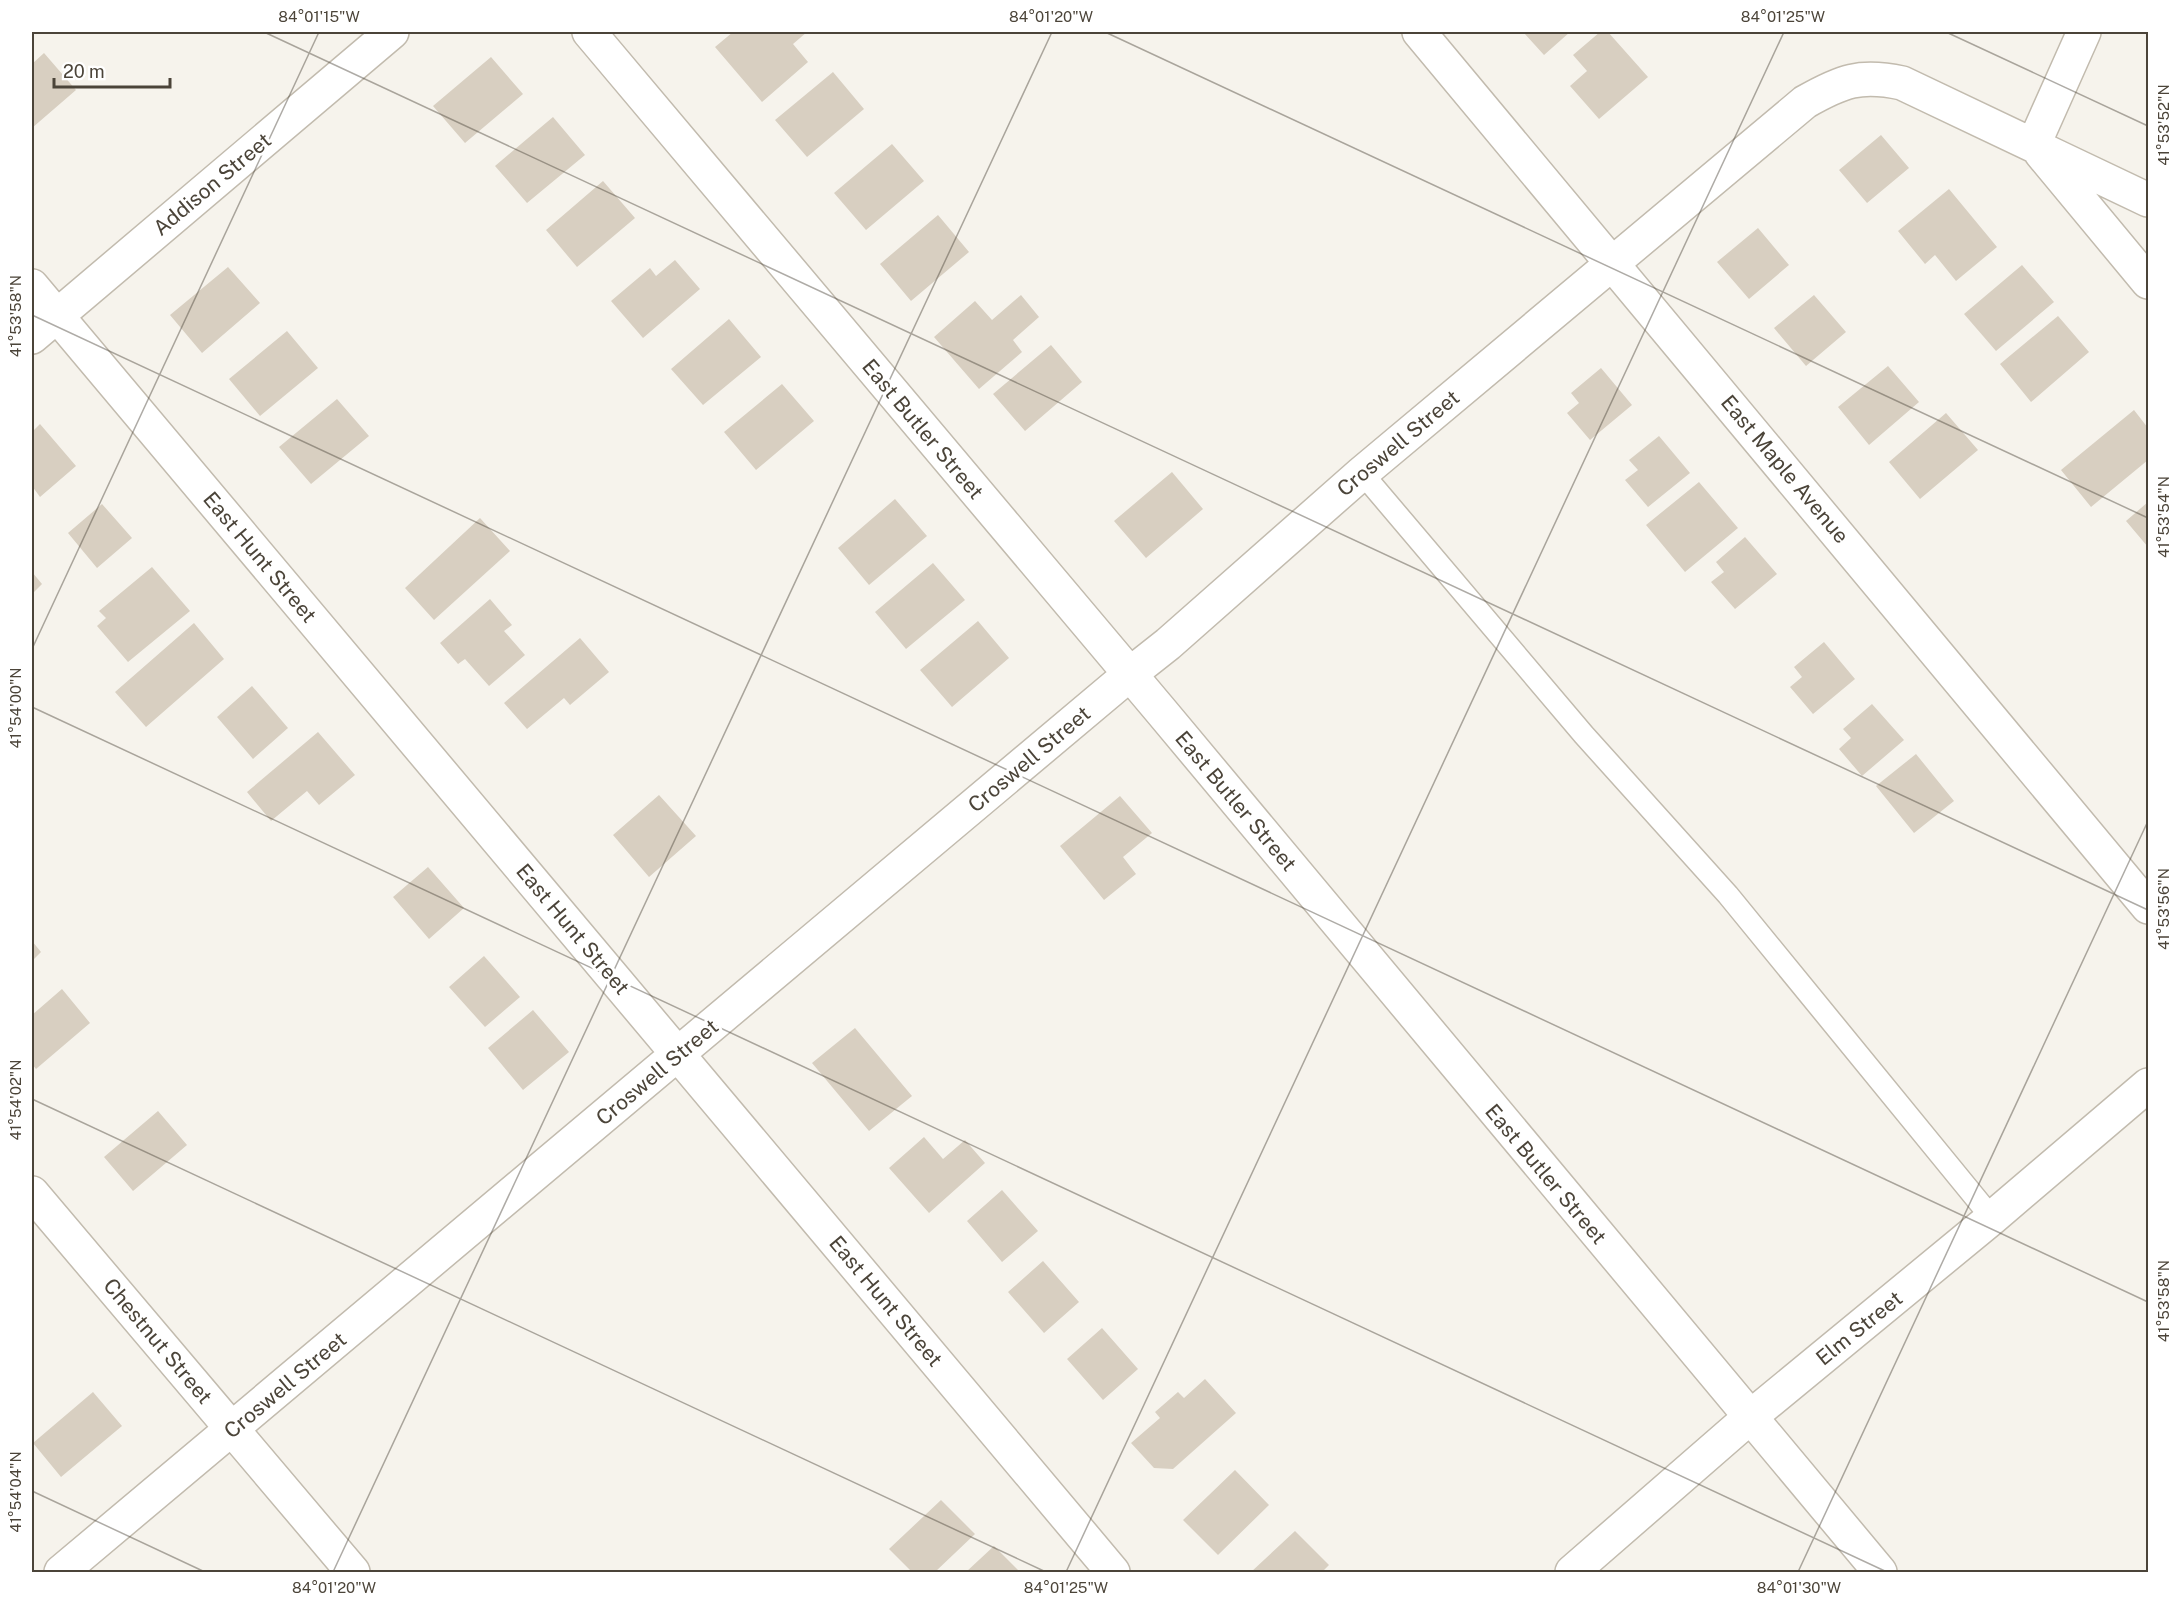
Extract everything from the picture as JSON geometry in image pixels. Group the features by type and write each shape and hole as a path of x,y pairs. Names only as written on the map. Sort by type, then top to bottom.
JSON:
{"street":[{"name":"Addison Street","path":"32,337 392,32"},
{"name":"East Butler Street","path":"588,32 1130,674 1749,1418 1880,1572"},
{"name":"East Maple Avenue","path":"1419,32 1614,262 2148,907"},
{"path":"2084,32 2034,144 2148,282"},
{"name":"Croswell Street","path":"61,1572 1168,644 1362,473 1805,102 1830,88 1860,78 1902,83 2148,200"},
{"name":"East Hunt Street","path":"32,286 1113,1572"},
{"name":"Elm Street","path":"1572,1572 1749,1418 2148,1086"},
{"name":"Chestnut Street","path":"32,1193 353,1572"}],"lane":[{"path":"1362,473 1584,735 1728,895 1992,1218"}],"building":[{"path":"733,32 807,32 793,44 808,62 762,102 715,47"},
{"path":"1523,32 1570,32 1544,55"},
{"path":"1600,32 1608,32 1648,77 1599,119 1570,86 1587,71 1573,55"},
{"path":"44,53 76,90 32,128 32,64"},
{"path":"491,57 523,94 465,143 433,106"},
{"path":"833,72 864,109 807,157 775,120"},
{"path":"553,117 585,155 527,203 495,166"},
{"path":"1881,135 1909,168 1867,203 1839,170"},
{"path":"892,144 924,181 866,230 834,193"},
{"path":"603,181 635,218 577,267 546,230"},
{"path":"1949,189 1997,247 1956,281 1935,255 1925,264 1898,231"},
{"path":"938,215 969,252 911,301 880,264"},
{"path":"1758,228 1789,265 1749,299 1717,262"},
{"path":"675,260 700,289 643,338 611,301 650,268 656,276"},
{"path":"2022,265 2054,302 1996,351 1964,314"},
{"path":"228,267 260,303 202,353 170,315"},
{"path":"1021,295 1039,317 1013,340 1022,352 979,389 934,337 975,301 992,320"},
{"path":"1814,295 1846,332 1806,366 1774,328"},
{"path":"2058,316 2089,352 2031,402 2000,364"},
{"path":"729,319 761,357 703,405 671,369"},
{"path":"287,331 318,368 260,416 229,379"},
{"path":"1051,345 1082,382 1025,431 993,394"},
{"path":"1888,366 1919,402 1869,445 1838,407"},
{"path":"1601,368 1632,405 1590,440 1567,413 1579,403 1571,393"},
{"path":"782,384 814,421 756,470 724,432"},
{"path":"337,399 369,436 311,484 279,447"},
{"path":"2134,410 2148,428 2148,460 2091,507 2061,470"},
{"path":"1946,413 1978,450 1920,499 1889,462"},
{"path":"40,424 76,466 40,497 32,486 32,432"},
{"path":"1659,436 1690,473 1648,507 1625,480 1638,470 1629,460"},
{"path":"1172,472 1203,509 1146,558 1114,521"},
{"path":"1699,482 1738,528 1685,572 1646,525"},
{"path":"895,499 927,536 869,585 838,548"},
{"path":"2148,502 2148,547 2126,521"},
{"path":"102,504 132,538 97,568 68,533"},
{"path":"480,518 510,551 434,620 405,588"},
{"path":"1745,537 1777,574 1735,609 1711,582 1724,572 1716,562"},
{"path":"933,563 965,600 906,649 875,612"},
{"path":"152,567 190,611 128,662 97,626 106,618 99,611"},
{"path":"32,572 42,584 32,594"},
{"path":"490,599 512,625 504,631 525,655 489,686 465,659 458,664 440,643"},
{"path":"978,621 1009,658 952,707 920,670"},
{"path":"194,623 224,659 146,727 115,692"},
{"path":"580,638 609,672 570,705 564,698 527,729 504,703"},
{"path":"1824,642 1855,679 1813,714 1790,687 1802,677 1794,667"},
{"path":"252,686 288,728 253,759 217,717"},
{"path":"1872,704 1904,740 1862,776 1839,749 1851,738 1843,729"},
{"path":"318,732 355,775 319,805 307,791 271,821 247,792"},
{"path":"1916,754 1954,801 1914,833 1876,786"},
{"path":"659,795 696,836 649,877 613,835"},
{"path":"1120,796 1152,833 1123,857 1136,874 1104,900 1060,846"},
{"path":"428,867 464,908 429,939 393,897"},
{"path":"32,941 41,952 32,961"},
{"path":"484,956 520,997 485,1027 449,987"},
{"path":"62,989 90,1023 36,1069 32,1064 32,1015"},
{"path":"533,1010 569,1052 523,1090 488,1048"},
{"path":"855,1028 912,1096 869,1131 812,1063"},
{"path":"158,1111 187,1145 133,1191 104,1157"},
{"path":"924,1137 943,1159 965,1140 985,1163 929,1213 889,1168"},
{"path":"1002,1190 1038,1231 1002,1262 967,1221"},
{"path":"1043,1261 1079,1302 1044,1333 1008,1292"},
{"path":"1102,1328 1138,1369 1103,1400 1067,1359"},
{"path":"1205,1379 1236,1413 1173,1469 1154,1468 1131,1443 1160,1418 1155,1412 1178,1392 1184,1398"},
{"path":"93,1392 122,1426 61,1477 33,1443"},
{"path":"1235,1470 1269,1505 1218,1555 1183,1520"},
{"path":"941,1500 975,1534 935,1572 912,1572 889,1549"},
{"path":"1295,1531 1329,1565 1322,1572 1251,1572"},
{"path":"994,1546 1020,1572 966,1572"}]}
